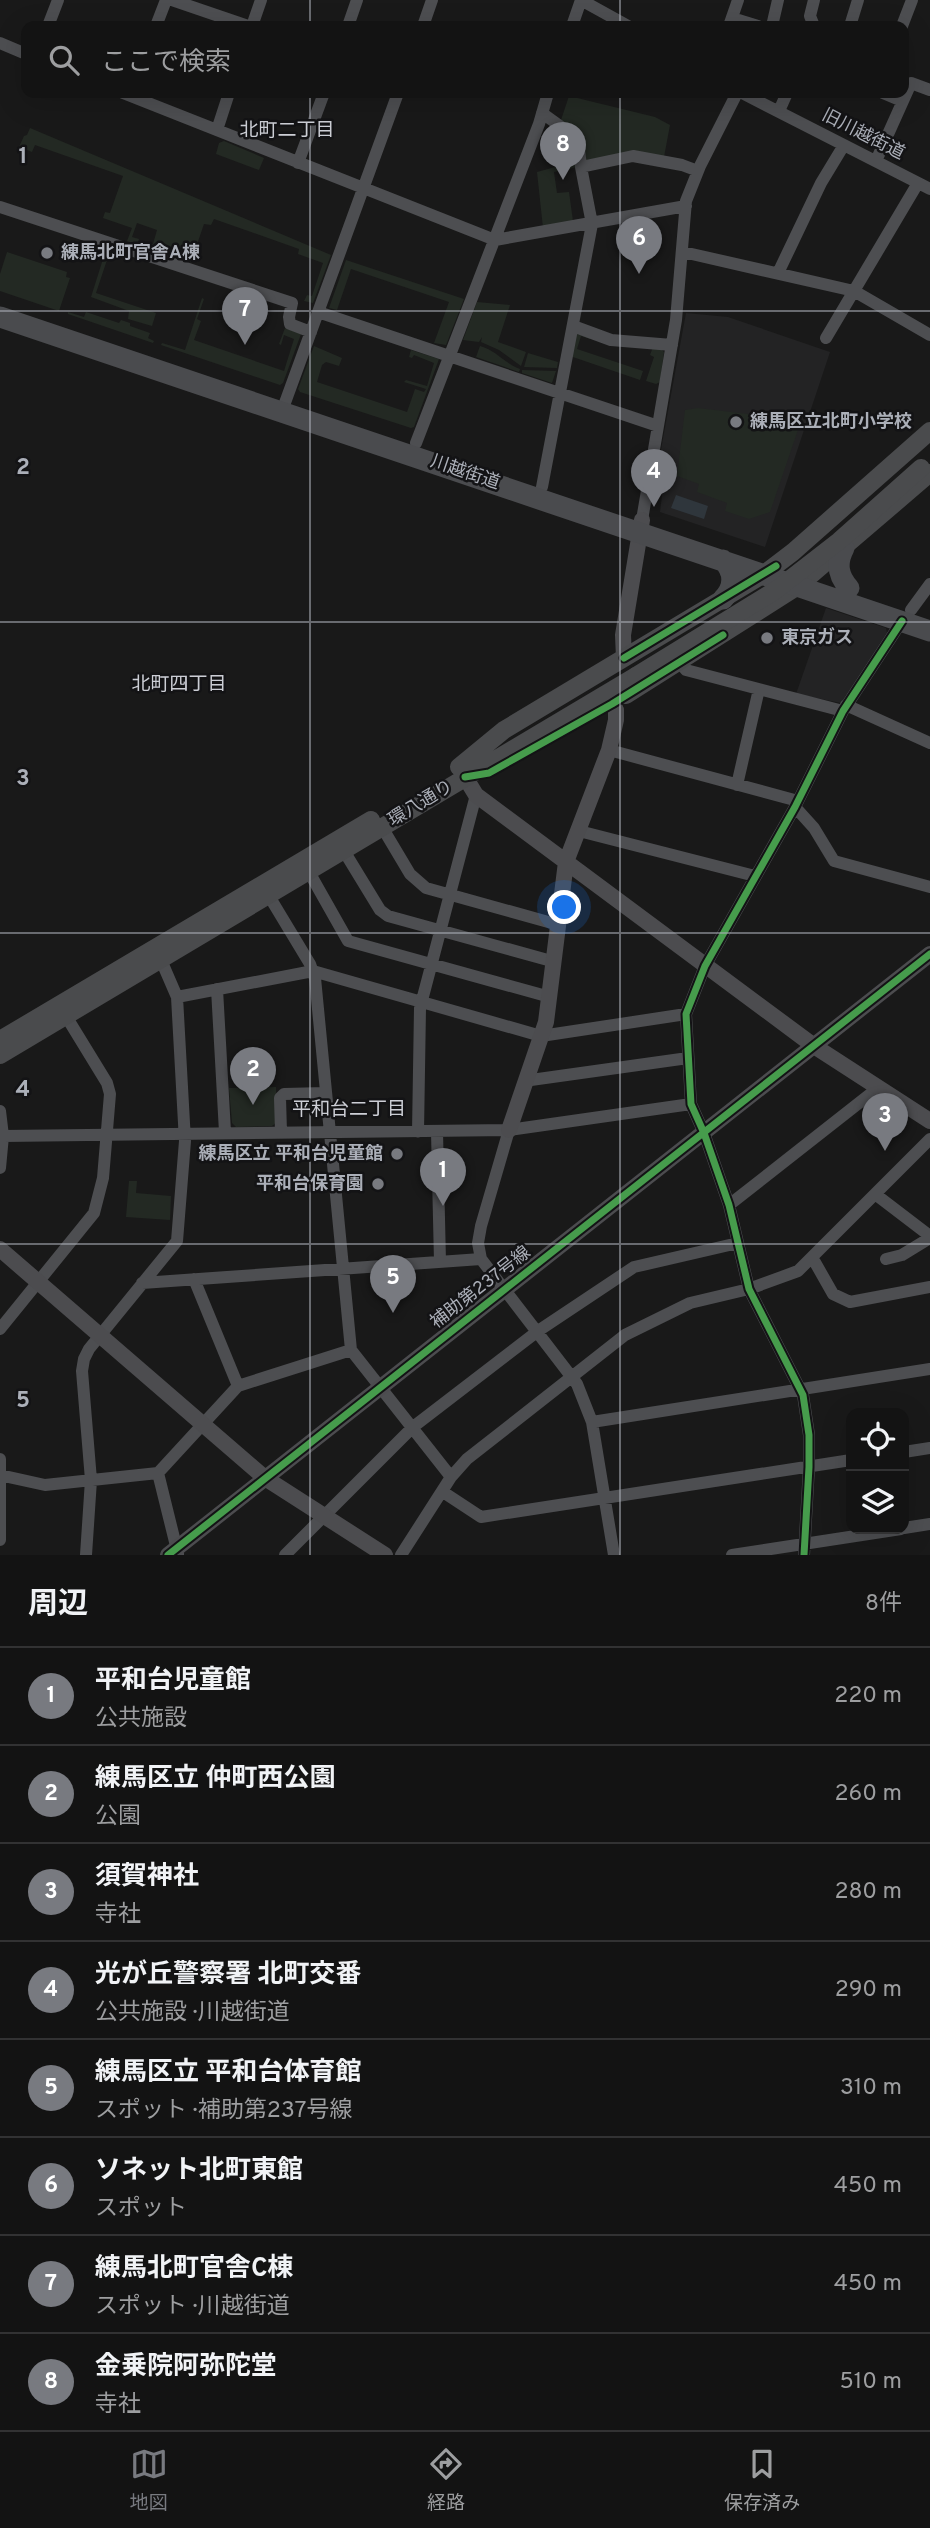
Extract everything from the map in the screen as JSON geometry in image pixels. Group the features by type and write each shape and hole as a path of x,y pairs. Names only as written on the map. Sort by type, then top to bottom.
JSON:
{"highway":[{"name":"川越街道","path":"0,304 284,406 416,443 542,487 723,560 770,570"},
{"name":"川越街道","path":"0,317 284,406 770,570 914,615"},
{"path":"849,588 842,580 838,564 852,541"},
{"path":"723,560 730,569 732,583 723,599"},
{"name":"川越街道","path":"805,581 849,588 914,615 930,631"}],"main road":[{"path":"462,772 489,773 612,704 805,581 852,541 921,462 930,428"},
{"name":"環八通り","path":"0,1040 462,772 767,583 921,462 930,445"},
{"path":"630,667 703,612 770,570 839,511 921,462"},
{"path":"839,511 852,541"},
{"path":"703,612 719,610 725,615 728,626 723,635"},
{"name":"環八通り","path":"0,1055 344,851 462,772"}],"street":[{"path":"50,21 58,0"},
{"path":"158,21 166,0"},
{"path":"172,0 235,21"},
{"path":"252,21 261,0"},
{"path":"350,21 358,0"},
{"path":"425,21 432,0"},
{"path":"574,21 582,0 619,21"},
{"path":"731,21 738,0"},
{"path":"773,21 778,0"},
{"path":"812,21 810,16 814,0"},
{"path":"852,21 858,0"},
{"path":"904,21 912,0"},
{"path":"0,44 21,52"},
{"path":"909,87 911,83 930,90"},
{"path":"139,98 495,240 686,206"},
{"path":"217,130 227,98"},
{"path":"298,163 322,98"},
{"path":"284,406 396,98"},
{"path":"416,443 546,98"},
{"path":"630,667 623,635 672,345 686,206 698,171 737,98"},
{"name":"旧川越街道","path":"751,98 924,186"},
{"path":"779,111 785,98"},
{"path":"895,98 902,101"},
{"path":"876,161 904,98"},
{"path":"542,113 578,139 592,224 542,487"},
{"path":"778,273 821,183 844,145"},
{"path":"581,167 633,156 682,165 698,171"},
{"path":"826,338 924,186"},
{"path":"0,207 292,303 290,324 311,332"},
{"path":"683,252 854,291 930,335"},
{"path":"318,312 658,426"},
{"path":"573,326 611,340 672,345"},
{"path":"805,1549 809,1435 801,1390 749,1289 729,1205 691,1104 686,1014 705,966 797,804 845,708 914,615 930,584"},
{"path":"679,662 686,670 845,708 930,743"},
{"path":"737,785 759,689"},
{"path":"612,704 616,710 616,720 609,750 566,862 551,997 541,1036 509,1130 478,1243 481,1259 573,1377 592,1422 614,1555"},
{"path":"609,750 797,804 835,862 930,887"},
{"path":"462,772 476,795 705,966 814,1046 930,1121"},
{"path":"418,1132 422,1001 476,795"},
{"path":"382,827 415,880 426,888 559,925"},
{"path":"579,831 755,876"},
{"path":"344,851 380,910 388,916 555,962"},
{"path":"309,872 348,941 551,997"},
{"path":"270,896 313,971 351,1350 451,1477"},
{"name":"補助第237号線","path":"174,1553 265,1478 930,954"},
{"path":"86,1555 91,1480 83,1365 89,1349 177,1241 184,1133 177,997 161,960"},
{"path":"177,997 313,971 541,1036 686,1014"},
{"path":"217,989 225,1132"},
{"path":"0,1329 94,1213 103,1178 110,1094 107,1083 66,1016"},
{"path":"526,1079 688,1058"},
{"path":"729,1205 878,1088"},
{"path":"281,1132 280,1098 284,1094 325,1093"},
{"path":"3,1136 509,1130 691,1104"},
{"path":"0,1111 3,1136 0,1168"},
{"path":"437,1132 440,1262"},
{"path":"401,1555 451,1477 467,1459 625,1335 690,1303 749,1289 798,1271 930,1139"},
{"path":"875,1194 930,1237 902,1255 886,1259"},
{"path":"285,1555 413,1427 538,1331 634,1267 738,1243"},
{"path":"0,1249 265,1478 385,1555"},
{"path":"812,1257 833,1294 850,1302 930,1287"},
{"path":"142,1283 481,1259"},
{"path":"194,1279 238,1386"},
{"path":"1,1475 45,1485 158,1473 238,1386 351,1350"},
{"path":"592,1422 930,1369"},
{"path":"909,1451 930,1448"},
{"path":"0,1459 0,1540"},
{"path":"443,1492 481,1517 846,1461"},
{"path":"158,1473 174,1553"},
{"path":"909,1528 930,1524"},
{"path":"732,1555 805,1549 878,1534"}],"shaded area":[{"path":"568,98 655,117 670,125 664,157 588,161 584,159 561,120"},
{"path":"30,128 331,255 313,303 304,301 307,295 312,296 323,263 298,254 299,249 214,219 211,225 204,224 191,262 144,247 145,242 153,244 157,230 137,223 132,237 139,239 137,245 127,241 132,228 103,218 105,212 110,213 123,176 35,145 32,152 19,147"},
{"path":"224,141 264,158 259,170 216,154 219,143"},
{"path":"577,161 578,167 554,172 557,193 569,192 573,221 543,228 537,172"},
{"path":"7,252 67,272 66,277 70,278 59,311 0,291 0,274"},
{"path":"103,259 107,260 96,293 156,313 152,326 128,319 129,311 91,297"},
{"path":"346,260 464,299 446,345 434,343 449,302 351,269 337,310 329,308"},
{"path":"202,298 204,299 197,319 201,321 194,340 284,371 294,339 284,335 281,345 279,344 285,328 301,334 283,383 280,385 161,345 162,343 185,350"},
{"path":"477,302 510,305 498,342 526,352 521,366 499,350 481,342 482,337 479,342 463,340"},
{"path":"68,312 84,317 86,312 119,323 121,320 130,323 130,326 150,333 148,338 154,341 153,343"},
{"name":"練馬区立北町小学校","path":"686,313 728,317 830,352 765,547 660,512 662,495 653,493"},
{"path":"575,334 591,336 590,339 581,336 577,349 643,371 640,380 570,356"},
{"path":"314,346 342,358 339,366 326,362 322,365 317,382 407,412 415,389 424,392 426,389 404,382 406,380 427,386 434,363 414,355 409,357 411,350 439,359 414,427 300,392 298,389"},
{"path":"480,346 520,369 519,372 476,357"},
{"path":"653,347 664,352 660,382 656,384 646,381 654,357 650,355"},
{"path":"528,353 558,362 557,368 524,367"},
{"path":"522,370 556,371 552,383 522,373"},
{"path":"698,408 798,420 800,424 770,512 749,519 725,511 727,503 697,492 699,484 677,476 685,410"},
{"path":"676,495 708,506 704,519 671,508"},
{"path":"826,608 886,628 887,633 841,703 796,694"},
{"path":"276,1087 276,1123 272,1126 236,1127 232,1123 229,1088"},
{"path":"129,1181 137,1181 136,1193 171,1196 170,1220 126,1217"}],"cycle path":[{"path":"624,658 776,566"},
{"path":"804,1555 809,1435 803,1395 749,1289 729,1205 691,1104 686,1014 705,966 795,807 843,711 902,621"},
{"path":"465,777 489,773 612,704 723,635"},
{"path":"168,1555 930,954"}],"place":[{"name":"金乗院阿弥陀堂","path":"563,180"},
{"name":"練馬北町官舎A棟","path":"47,253"},
{"name":"ソネット北町東館","path":"639,274"},
{"name":"練馬北町官舎C棟","path":"245,345"},
{"name":"練馬区立北町小学校","path":"736,422"},
{"name":"光が丘警察署 北町交番","path":"654,507"},
{"name":"東京ガス","path":"767,638"},
{"name":"練馬区立 仲町西公園","path":"253,1105"},
{"name":"須賀神社","path":"885,1151"},
{"name":"練馬区立 平和台児童館","path":"397,1154"},
{"name":"平和台保育園","path":"378,1184"},
{"name":"平和台児童館","path":"443,1206"},
{"name":"練馬区立 平和台体育館","path":"393,1313"}],"district":[{"name":"北町二丁目","path":"287,131"},
{"name":"北町四丁目","path":"179,685"},
{"name":"平和台二丁目","path":"349,1110"}]}
